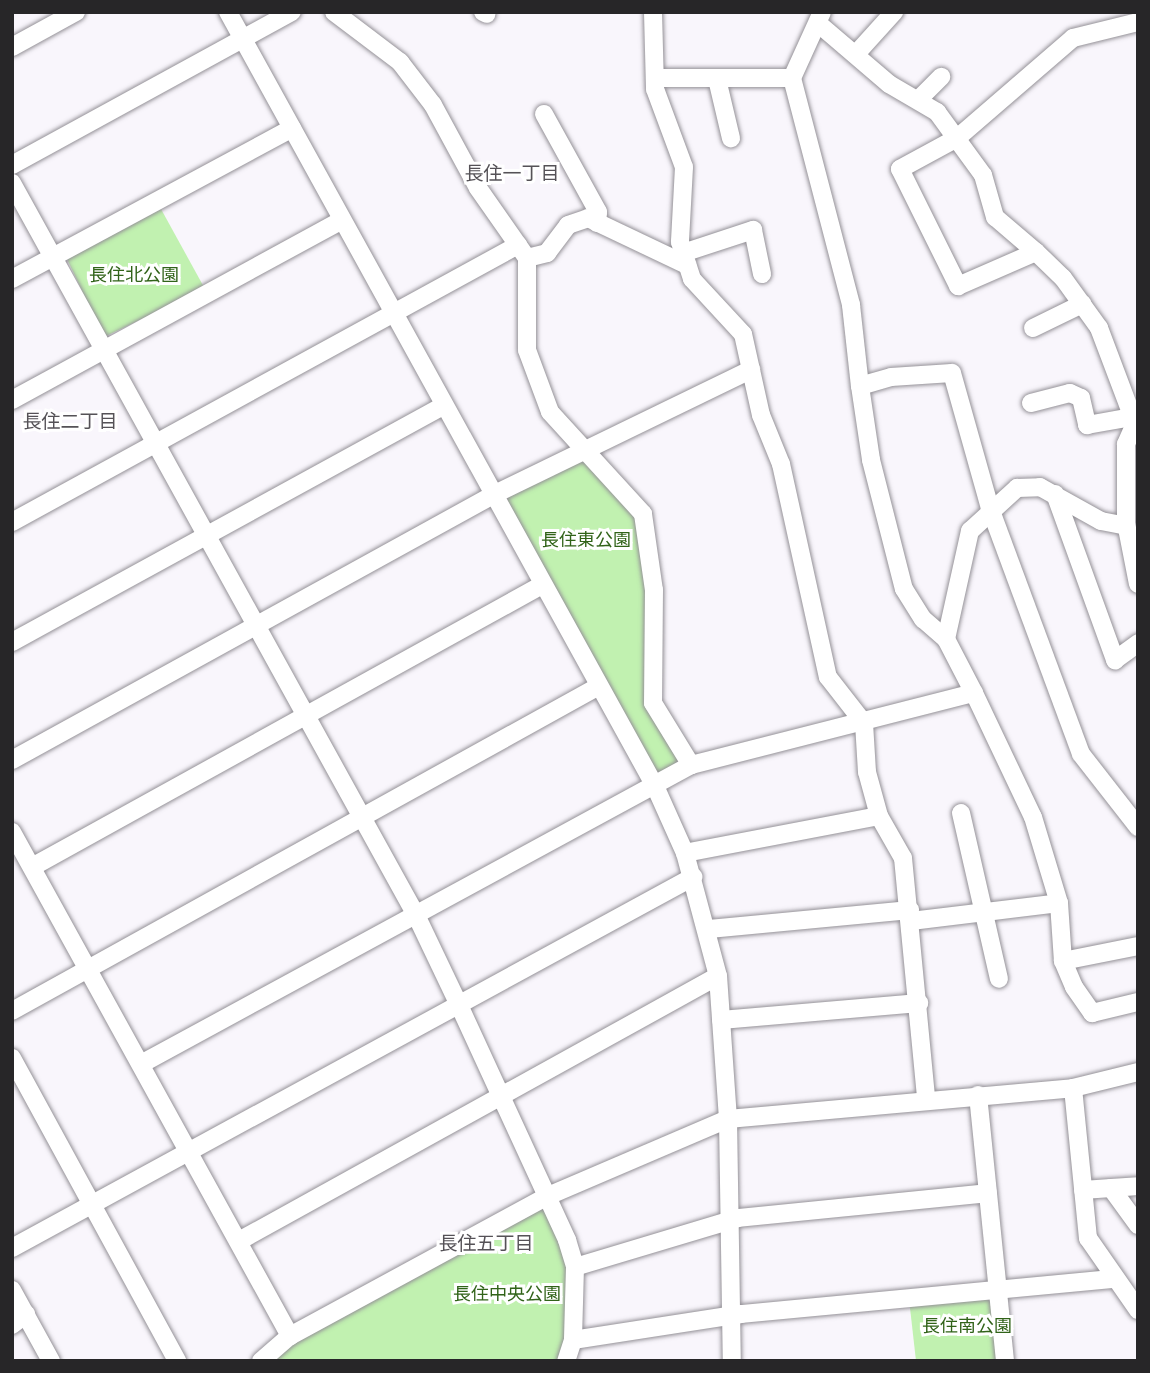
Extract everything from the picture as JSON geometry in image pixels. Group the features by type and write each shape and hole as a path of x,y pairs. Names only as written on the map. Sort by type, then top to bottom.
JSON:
{"street":[{"path":"12,47 76,12"},
{"path":"228,12 655,786 685,853 709,929 718,976 728,1119 732,1361"},
{"path":"12,165 292,12"},
{"path":"334,12 400,62 425,94 523,251 527,350 550,412 589,449 643,514 654,590 653,703 691,765"},
{"path":"653,12 655,78 684,167 685,259 692,279 743,334 751,370 781,464 828,677 864,723 867,772 879,816 903,859 911,915 926,1099"},
{"path":"856,54 894,12"},
{"path":"1138,416 1130,410 1099,328 1082,304 1036,252 995,217 983,175 937,112 856,54 821,19 792,78 851,305 872,460 904,590 946,639 1033,817 1059,903 1063,961 1092,1013 1138,1002"},
{"path":"1036,252 958,286 900,169 957,138 1073,38 1138,22"},
{"path":"918,100 941,77"},
{"path":"655,78 792,78"},
{"path":"717,79 731,138"},
{"path":"544,114 598,212 597,223"},
{"path":"12,279 292,128"},
{"path":"12,183 50,257 417,917 459,1005 548,1196 575,1267 573,1340 566,1361"},
{"path":"12,522 393,313 523,251 547,253 568,225 588,218 685,259 753,230 762,274"},
{"path":"12,400 342,220"},
{"path":"1033,328 1082,304"},
{"path":"12,760 493,495 751,370"},
{"path":"860,386 891,377 952,373 990,508 1081,754 1138,827"},
{"path":"1031,403 1070,393 1081,398 1087,425 1138,416"},
{"path":"12,642 443,406"},
{"path":"1138,416 1126,444 1126,526 1138,584"},
{"path":"946,639 970,531 990,508 1017,488 1040,487 1101,521 1126,526"},
{"path":"1055,494 1115,660 1138,642"},
{"path":"32,867 542,585"},
{"path":"12,1012 599,686"},
{"path":"141,1065 417,917 691,765 974,693"},
{"path":"961,813 987,912 999,979"},
{"path":"685,853 879,816"},
{"path":"12,832 290,1336"},
{"path":"12,1248 693,877"},
{"path":"709,929 987,912 1059,903"},
{"path":"1063,961 1138,946"},
{"path":"239,1241 718,976"},
{"path":"721,1020 919,1003"},
{"path":"12,1058 177,1361"},
{"path":"261,1361 290,1336 548,1196 728,1119 926,1099 1073,1088 1138,1072"},
{"path":"1073,1088 1088,1238 1138,1310"},
{"path":"978,1096 1005,1361"},
{"path":"1083,1190 1138,1186"},
{"path":"1111,1188 1138,1225"},
{"path":"575,1267 730,1219 988,1192"},
{"path":"573,1340 731,1315 1114,1279"},
{"path":"12,1290 19,1319 51,1361"}],"green space":[{"name":"長住北公園","path":"161,209 205,289 104,337 67,259"},
{"name":"長住東公園","path":"589,449 643,514 653,703 691,765 662,782 493,495"},
{"name":"長住中央公園","path":"548,1196 567,1240 566,1361 261,1361"},
{"name":"長住南公園","path":"997,1289 1005,1361 916,1361 909,1299"}],"district":[{"name":"長住一丁目","path":"512,174"},
{"name":"長住二丁目","path":"70,422"},
{"name":"長住五丁目","path":"486,1244"}]}
